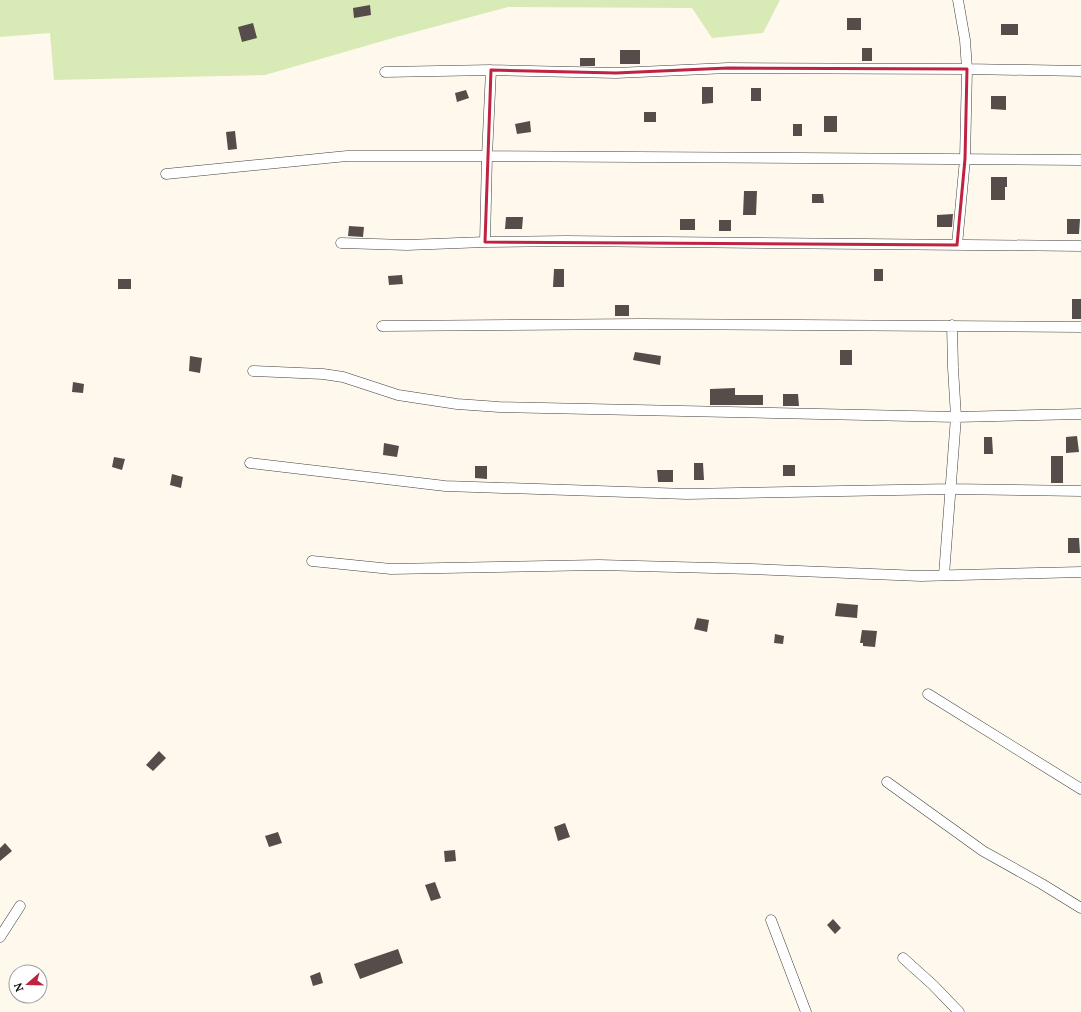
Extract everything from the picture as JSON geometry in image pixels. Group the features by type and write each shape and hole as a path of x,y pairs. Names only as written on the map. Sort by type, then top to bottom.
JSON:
{"street":[{"path":"957,245 965,159 967,69 965,40 958,0"},
{"path":"384,72 491,70 616,73 728,68 1081,71"},
{"path":"485,242 491,70"},
{"path":"166,174 348,156 1081,160"},
{"path":"341,243 407,245 566,241 1081,246"},
{"path":"382,326 640,324 1081,327"},
{"path":"944,575 956,417 952,325"},
{"path":"253,371 323,374 343,377 398,395 458,404 499,407 956,417 1081,414"},
{"path":"250,463 445,486 687,494 951,489 1081,491"},
{"path":"312,561 391,569 599,565 752,569 921,576 1081,572"},
{"path":"928,694 1081,789"},
{"path":"887,782 983,851 1081,908"},
{"path":"0,938 20,906"},
{"path":"771,920 806,1012"},
{"path":"903,958 933,985 959,1012"}],"highlighted area":[{"path":"728,68 967,69 965,159 957,245 485,242 491,70 616,73"}],"green space":[{"path":"0,0 780,0 763,33 712,38 692,8 508,7 265,75 54,80 50,33 0,37"}],"building":[{"path":"370,5 371,15 354,18 353,8"},
{"path":"847,18 861,18 861,30 847,30"},
{"path":"253,23 257,38 242,42 238,27"},
{"path":"1001,24 1018,24 1018,35 1001,35"},
{"path":"862,48 872,48 872,61 862,61"},
{"path":"620,50 640,50 640,64 620,64"},
{"path":"580,58 595,58 595,66 580,66"},
{"path":"702,87 713,87 713,103 702,104"},
{"path":"751,88 761,88 761,101 751,101"},
{"path":"466,90 469,98 457,102 455,93"},
{"path":"991,96 1006,96 1006,110 991,109"},
{"path":"644,112 656,112 656,122 644,122"},
{"path":"824,116 837,116 837,132 824,132"},
{"path":"530,121 531,132 517,134 515,124"},
{"path":"793,124 802,124 802,136 793,136"},
{"path":"235,131 237,149 228,150 226,132"},
{"path":"991,177 1007,177 1005,200 991,200"},
{"path":"744,191 757,191 756,215 743,215"},
{"path":"812,194 823,194 824,203 812,203"},
{"path":"953,214 952,227 937,227 937,215"},
{"path":"506,217 523,217 522,229 505,229"},
{"path":"680,219 695,219 695,230 680,230"},
{"path":"1067,219 1080,219 1079,234 1067,234"},
{"path":"719,220 731,220 731,231 719,231"},
{"path":"349,226 364,227 363,237 348,236"},
{"path":"554,269 564,269 564,287 553,287"},
{"path":"874,269 883,269 883,281 874,281"},
{"path":"402,275 403,284 389,285 388,276"},
{"path":"118,279 131,279 131,289 118,289"},
{"path":"1072,299 1081,299 1081,319 1072,319"},
{"path":"615,305 629,305 629,316 615,316"},
{"path":"840,350 852,350 852,365 840,365"},
{"path":"635,352 661,356 660,365 633,360"},
{"path":"190,356 202,358 200,373 189,371"},
{"path":"73,382 84,384 83,393 72,392"},
{"path":"735,388 735,395 763,395 763,405 710,405 710,389"},
{"path":"783,394 798,394 799,406 783,406"},
{"path":"1077,436 1079,452 1066,453 1066,437"},
{"path":"984,437 992,437 993,454 984,454"},
{"path":"384,443 399,446 397,457 383,455"},
{"path":"1051,456 1063,456 1063,483 1051,483"},
{"path":"114,457 125,459 122,470 112,467"},
{"path":"694,463 703,463 704,480 694,480"},
{"path":"783,465 795,465 795,476 783,476"},
{"path":"475,466 487,466 487,479 475,478"},
{"path":"657,470 673,470 673,482 658,482"},
{"path":"172,474 183,477 181,488 170,485"},
{"path":"1068,538 1079,538 1080,553 1068,553"},
{"path":"837,603 858,605 857,618 835,616"},
{"path":"697,618 709,620 707,632 694,629"},
{"path":"862,630 877,631 875,647 863,646 863,643 860,643"},
{"path":"775,634 784,636 783,644 774,643"},
{"path":"159,751 166,758 153,771 146,765"},
{"path":"565,823 570,837 558,841 554,827"},
{"path":"278,832 282,843 269,847 265,836"},
{"path":"5,843 12,851 0,861 0,848"},
{"path":"455,850 456,861 445,862 444,851"},
{"path":"435,882 441,898 431,901 425,885"},
{"path":"833,919 841,928 835,934 827,925"},
{"path":"398,949 403,963 360,979 354,964"},
{"path":"320,972 323,983 313,986 310,976"}]}
